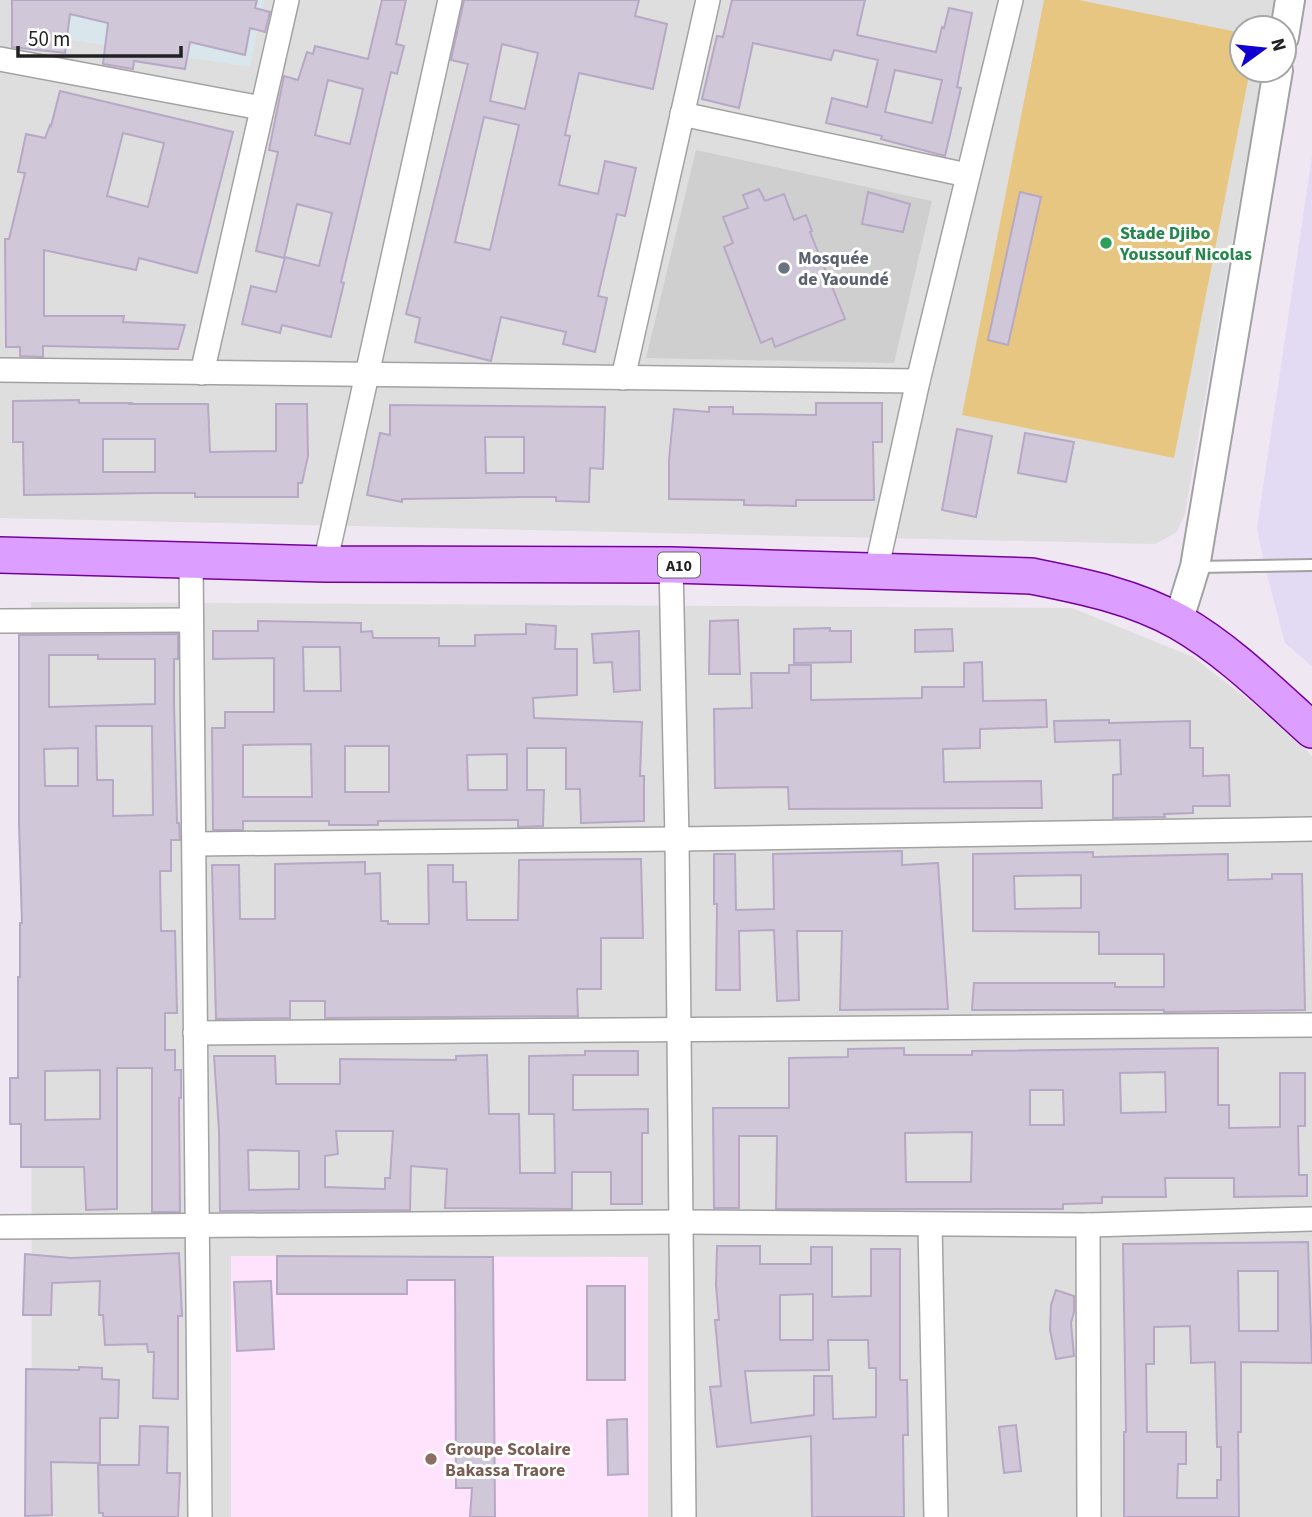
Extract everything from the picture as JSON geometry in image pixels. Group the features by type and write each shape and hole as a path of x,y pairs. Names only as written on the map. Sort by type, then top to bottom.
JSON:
{"main road":[{"name":"A10","path":"0,555 325,564 671,565 1031,576 1087,587 1133,601 1178,622 1217,647 1312,730"}],"street":[{"path":"202,373 287,0"},
{"path":"325,564 450,0"},
{"path":"623,378 708,0"},
{"path":"876,571 918,381 1011,0"},
{"path":"0,59 261,108"},
{"path":"1178,622 1195,567 1276,84"},
{"path":"682,114 967,175"},
{"path":"0,370 918,381"},
{"path":"191,560 200,1517"},
{"path":"671,565 677,839 684,1517"},
{"path":"0,621 191,620"},
{"path":"195,844 1312,829"},
{"path":"195,1033 1312,1025"},
{"path":"0,1227 681,1222 1088,1225 1312,1219"},
{"path":"930,1225 936,1517"},
{"path":"1088,1225 1089,1517"}],"lane":[{"path":"1195,567 1312,565"}],"shaded area":[{"path":"0,0 1274,0 1272,14 1228,14 1228,84 1260,84 1185,514 1177,532 1155,544 0,518"},
{"path":"30,0 264,0 250,67 31,34"},
{"name":"Stade Djibo Youssouf Nicolas","path":"1044,0 1079,0 1228,30 1228,84 1247,84 1174,458 962,415"},
{"path":"696,150 932,201 894,363 646,358"},
{"path":"1312,156 1312,666 1285,643 1257,528"},
{"path":"31,602 1072,608 1193,657 1286,729 1312,756 1312,1517 32,1517"},
{"path":"231,1256 648,1257 648,1517 231,1517"}],"building":[{"path":"12,0 257,0 255,8 270,12 265,32 250,28 245,55 190,42 185,69 134,61 133,69 103,64 108,23 70,14 65,53 12,47"},
{"path":"382,0 406,0 396,44 404,46 397,74 391,72 341,282 344,283 331,337 282,325 280,333 242,324 251,286 276,292 285,257 319,266 332,213 297,204 284,258 256,251 278,152 269,150 284,76 298,80 307,52 313,54 315,46 368,59","holes":["328,80 363,89 350,144 315,135"]},
{"path":"464,0 639,0 635,16 667,24 653,89 579,73 565,135 570,136 559,185 598,194 605,161 636,168 625,216 617,214 598,296 607,298 595,352 563,344 566,332 501,317 491,361 415,342 420,318 406,314 468,64 451,60","holes":["502,44 538,53 525,109 490,101","484,117 519,125 490,250 455,242"]},
{"path":"732,0 865,0 857,35 936,52 949,8 972,13 957,87 961,88 945,156 881,139 882,136 826,123 832,98 867,107 878,60 834,50 831,60 753,43 739,108 702,99 717,36 723,37","holes":["895,70 942,80 932,123 885,112"]},
{"path":"60,91 233,132 197,273 139,258 136,270 44,250 44,316 124,316 123,322 185,325 178,349 43,346 43,357 20,356 20,347 6,347 5,239 9,239 25,173 18,172 26,134 45,138","holes":["123,133 164,143 148,207 107,196"]},
{"name":"Mosquée de Yaoundé","path":"759,189 765,201 784,194 794,220 806,215 812,231 810,232 845,319 775,347 772,338 761,343 724,247 733,243 723,217 748,208 743,195"},
{"path":"868,192 910,204 903,232 862,224"},
{"path":"1020,192 1041,197 1008,345 988,340"},
{"path":"13,401 208,404 210,452 276,451 276,404 307,404 308,456 302,483 298,483 298,497 195,497 195,493 24,495 23,442 13,442","holes":["103,439 155,439 155,472 103,472"]},
{"path":"816,403 882,403 882,442 873,442 874,500 796,500 796,506 744,505 744,500 669,499 669,460 674,409 709,412 709,407 733,407 733,414 816,415"},
{"path":"390,405 605,407 603,469 590,468 589,502 556,501 556,497 519,497 402,499 402,502 367,495 380,433 390,435","holes":["485,437 524,437 524,473 486,473"]},
{"path":"957,429 992,436 976,517 942,510"},
{"path":"1025,433 1074,442 1066,482 1018,473"},
{"path":"738,620 740,674 709,674 710,621"},
{"path":"258,621 361,623 361,632 372,631 373,638 439,638 439,646 475,646 475,635 526,634 526,624 556,626 555,649 577,649 577,695 533,698 534,718 642,722 640,776 644,776 644,821 581,823 580,789 566,789 566,748 527,748 527,790 544,790 543,826 518,827 518,820 378,821 378,825 329,825 329,821 243,821 243,830 213,830 212,728 225,728 225,712 274,712 274,658 213,659 213,631 258,631","holes":["303,647 340,647 341,691 304,691","311,744 312,797 243,797 243,745","345,746 389,746 389,792 345,792","507,754 507,790 468,790 467,755"]},
{"path":"830,628 830,631 851,631 851,662 794,663 794,629"},
{"path":"952,629 953,651 915,652 915,630"},
{"path":"639,631 640,690 614,692 612,662 594,663 592,634"},
{"path":"178,634 178,659 174,659 174,704 177,823 180,840 171,840 171,871 160,871 161,931 175,931 177,1013 165,1013 165,1050 175,1050 175,1070 181,1070 180,1212 152,1212 152,1068 117,1068 117,1209 86,1210 84,1167 21,1167 21,1124 10,1124 10,1078 18,1078 18,977 22,923 19,635","holes":["49,655 98,655 98,659 155,659 155,704 49,707","96,726 152,726 153,815 113,816 113,780 97,780","78,748 78,786 45,786 44,749","100,1070 100,1119 45,1120 45,1071"]},
{"path":"982,662 983,701 1046,700 1047,727 980,729 980,748 943,749 944,782 1041,781 1042,808 789,809 788,787 715,788 714,709 752,708 751,673 789,673 789,665 811,665 811,700 922,698 922,687 964,687 964,663"},
{"path":"1109,720 1109,723 1190,721 1190,748 1203,748 1203,776 1229,775 1230,806 1193,806 1193,813 1164,814 1165,817 1113,818 1113,775 1121,774 1120,740 1055,742 1054,721"},
{"path":"902,851 902,865 938,863 948,1009 840,1010 842,931 797,931 799,1000 777,1001 774,930 739,931 740,990 716,990 717,904 714,904 714,854 735,854 736,910 774,909 773,854"},
{"path":"1093,852 1093,857 1228,854 1228,880 1272,879 1272,874 1302,874 1305,1010 972,1010 974,983 1115,983 1115,987 1164,987 1164,954 1099,954 1099,932 973,931 973,854","holes":["1081,875 1081,908 1015,909 1014,876"]},
{"path":"641,859 643,938 601,938 601,989 577,989 578,1016 325,1018 325,1001 290,1001 290,1018 216,1019 212,865 239,865 240,919 275,919 275,864 365,862 365,874 380,873 381,921 388,921 388,924 429,924 428,865 453,865 453,882 466,882 467,920 518,920 519,860"},
{"path":"904,1048 904,1055 972,1055 972,1051 1218,1048 1218,1105 1229,1105 1229,1128 1280,1127 1280,1073 1305,1073 1305,1126 1298,1126 1299,1175 1307,1175 1307,1196 1234,1197 1234,1178 1165,1178 1166,1197 1102,1197 1102,1203 1063,1204 1063,1209 776,1209 777,1136 739,1136 739,1208 714,1208 713,1108 789,1108 789,1058 848,1057 848,1049","holes":["1165,1072 1166,1112 1121,1113 1120,1073","1030,1090 1063,1090 1064,1125 1030,1125","972,1132 971,1182 906,1182 905,1133"]},
{"path":"585,1051 638,1051 638,1075 573,1075 573,1110 648,1109 648,1133 642,1133 642,1204 611,1204 611,1172 572,1172 572,1209 445,1208 447,1169 411,1166 410,1210 220,1211 219,1130 214,1056 275,1056 276,1084 340,1084 340,1059 456,1060 456,1056 487,1055 489,1114 519,1114 520,1173 555,1173 554,1114 529,1114 529,1056 585,1055","holes":["336,1131 393,1131 390,1178 385,1178 385,1189 325,1187 325,1156 338,1154","248,1150 299,1151 299,1189 249,1190"]},
{"path":"1308,1242 1312,1363 1241,1362 1239,1517 1124,1517 1126,1432 1123,1244","holes":["1238,1271 1278,1271 1278,1331 1239,1331","1190,1326 1191,1363 1215,1362 1217,1447 1221,1447 1221,1480 1217,1480 1217,1498 1177,1498 1178,1464 1186,1464 1186,1432 1147,1432 1146,1364 1154,1364 1154,1327"]},
{"path":"717,1246 760,1246 760,1264 811,1264 811,1247 832,1247 832,1297 871,1296 871,1249 900,1249 900,1380 907,1380 908,1435 903,1435 904,1517 812,1517 811,1436 717,1447 710,1387 721,1386 715,1320 719,1320","holes":["813,1294 813,1340 780,1340 780,1295","828,1340 868,1340 869,1368 876,1368 876,1417 833,1419 832,1376 814,1376 814,1415 751,1423 745,1371 829,1370"]},
{"path":"179,1253 182,1316 178,1316 178,1399 153,1398 154,1352 148,1352 147,1344 105,1345 103,1315 99,1315 100,1281 52,1283 51,1315 23,1315 25,1254 71,1258"},
{"path":"277,1256 493,1257 495,1517 470,1517 472,1488 456,1488 455,1280 407,1280 407,1294 277,1294"},
{"path":"271,1281 274,1349 237,1351 234,1282"},
{"path":"587,1286 625,1286 625,1380 587,1380"},
{"path":"1056,1290 1074,1296 1071,1323 1074,1356 1056,1359 1050,1330 1051,1305"},
{"path":"79,1367 102,1368 102,1379 119,1380 118,1418 100,1418 100,1463 51,1462 52,1515 25,1516 26,1369 79,1370"},
{"path":"627,1419 628,1474 608,1475 607,1420"},
{"path":"1016,1425 1021,1471 1004,1473 999,1427"},
{"path":"140,1426 168,1427 167,1473 180,1473 178,1517 103,1517 103,1513 99,1513 98,1465 139,1465"}],"place":[{"name":"Stade Djibo Youssouf Nicolas","path":"1106,243"},
{"name":"Mosquée de Yaoundé","path":"784,268"},
{"name":"Groupe Scolaire Bakassa Traore","path":"431,1459"}]}
